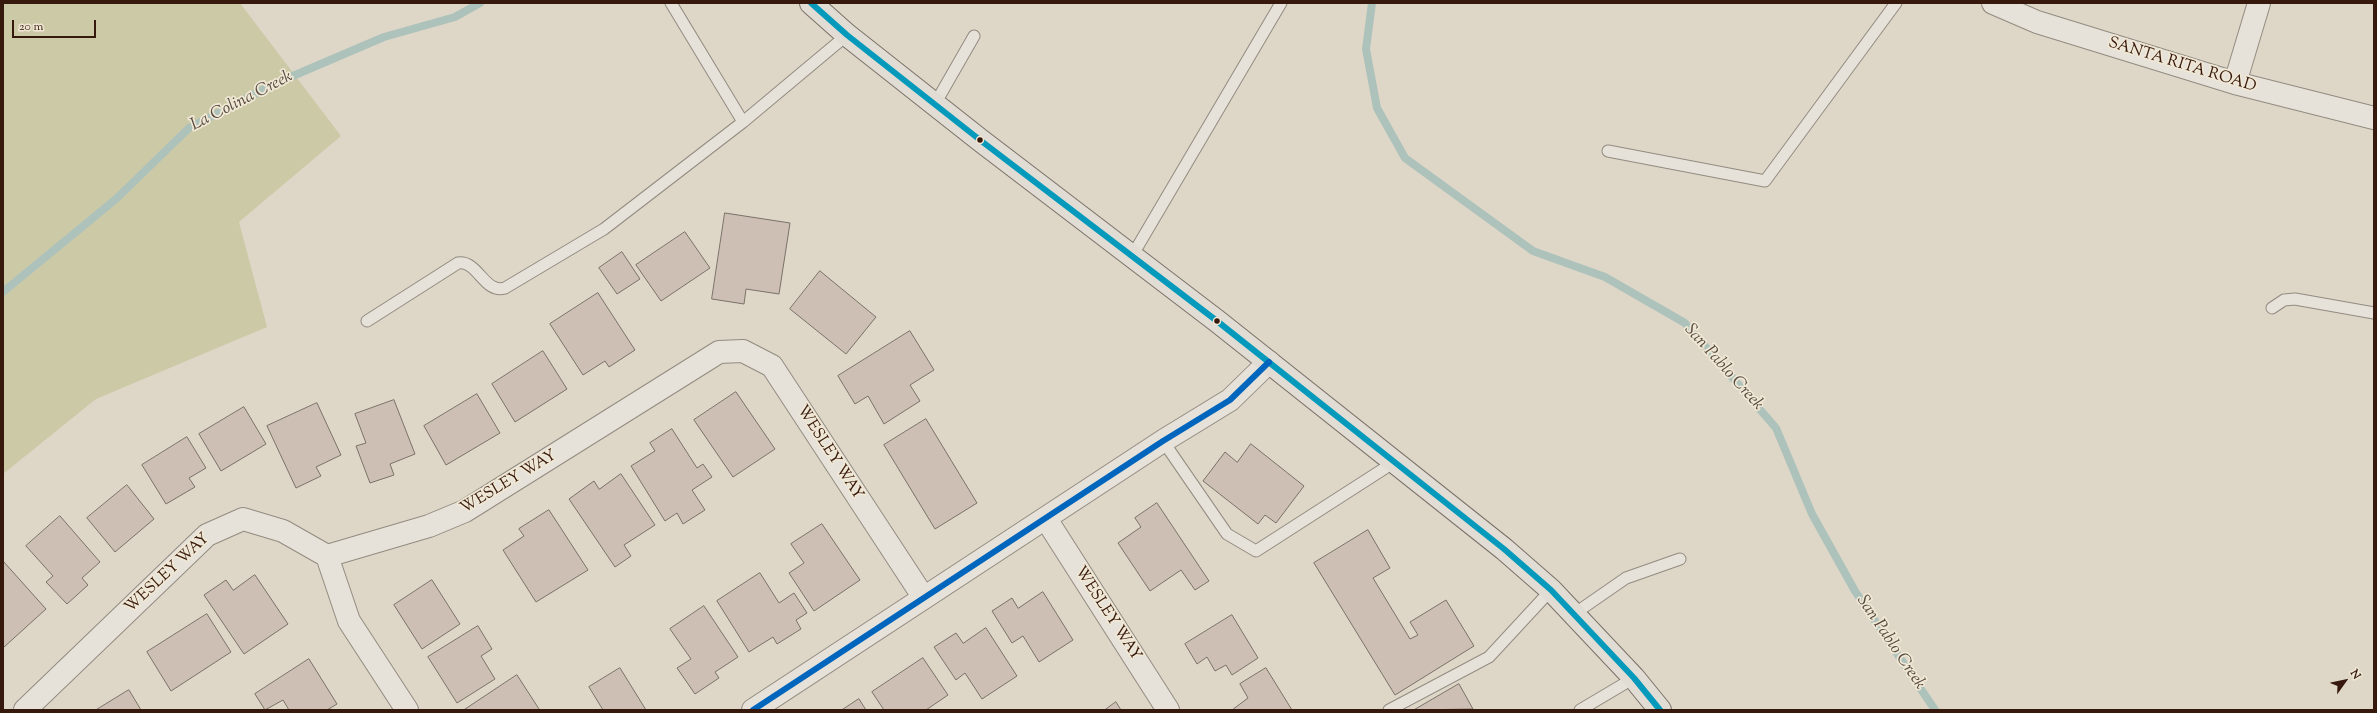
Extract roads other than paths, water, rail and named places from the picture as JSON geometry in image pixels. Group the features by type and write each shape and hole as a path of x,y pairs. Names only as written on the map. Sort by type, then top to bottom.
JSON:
{"main road":[{"path":"811,3 847,35 1396,461 1504,549 1551,590 1634,678 1660,710"}],"street":[{"name":"SANTA RITA ROAD","path":"1993,3 2037,22 2235,83 2374,118"},
{"path":"2235,83 2259,3"},
{"name":"WESLEY WAY","path":"25,710 207,535 243,519 283,531 327,556 429,526 465,511 719,352 743,351 772,366 924,598"},
{"path":"753,710 1163,442 1230,400 1269,362"},
{"name":"WESLEY WAY","path":"1046,519 1168,710"},
{"path":"327,556 349,621 407,710"}],"lane":[{"path":"671,3 742,122"},
{"path":"1132,256 1281,3"},
{"path":"1608,151 1765,181 1896,3"},
{"path":"367,321 458,262 469,264 491,285 498,288 505,288 604,229 742,122 847,35"},
{"path":"935,104 974,36"},
{"path":"2272,308 2284,300 2295,299 2374,313"},
{"path":"1163,442 1227,534 1256,551 1396,461"},
{"path":"1574,614 1626,578 1680,559"},
{"path":"1389,710 1489,657 1551,590"},
{"path":"1580,710 1634,678"}],"waterway":[{"name":"La Colina Creek","path":"3,292 116,199 189,128 274,84 384,37 455,17 480,3"},
{"name":"San Pablo Creek","path":"1372,3 1366,49 1377,108 1405,158 1533,251 1605,277 1685,323 1776,428 1812,514 1855,591 1935,710"}]}
